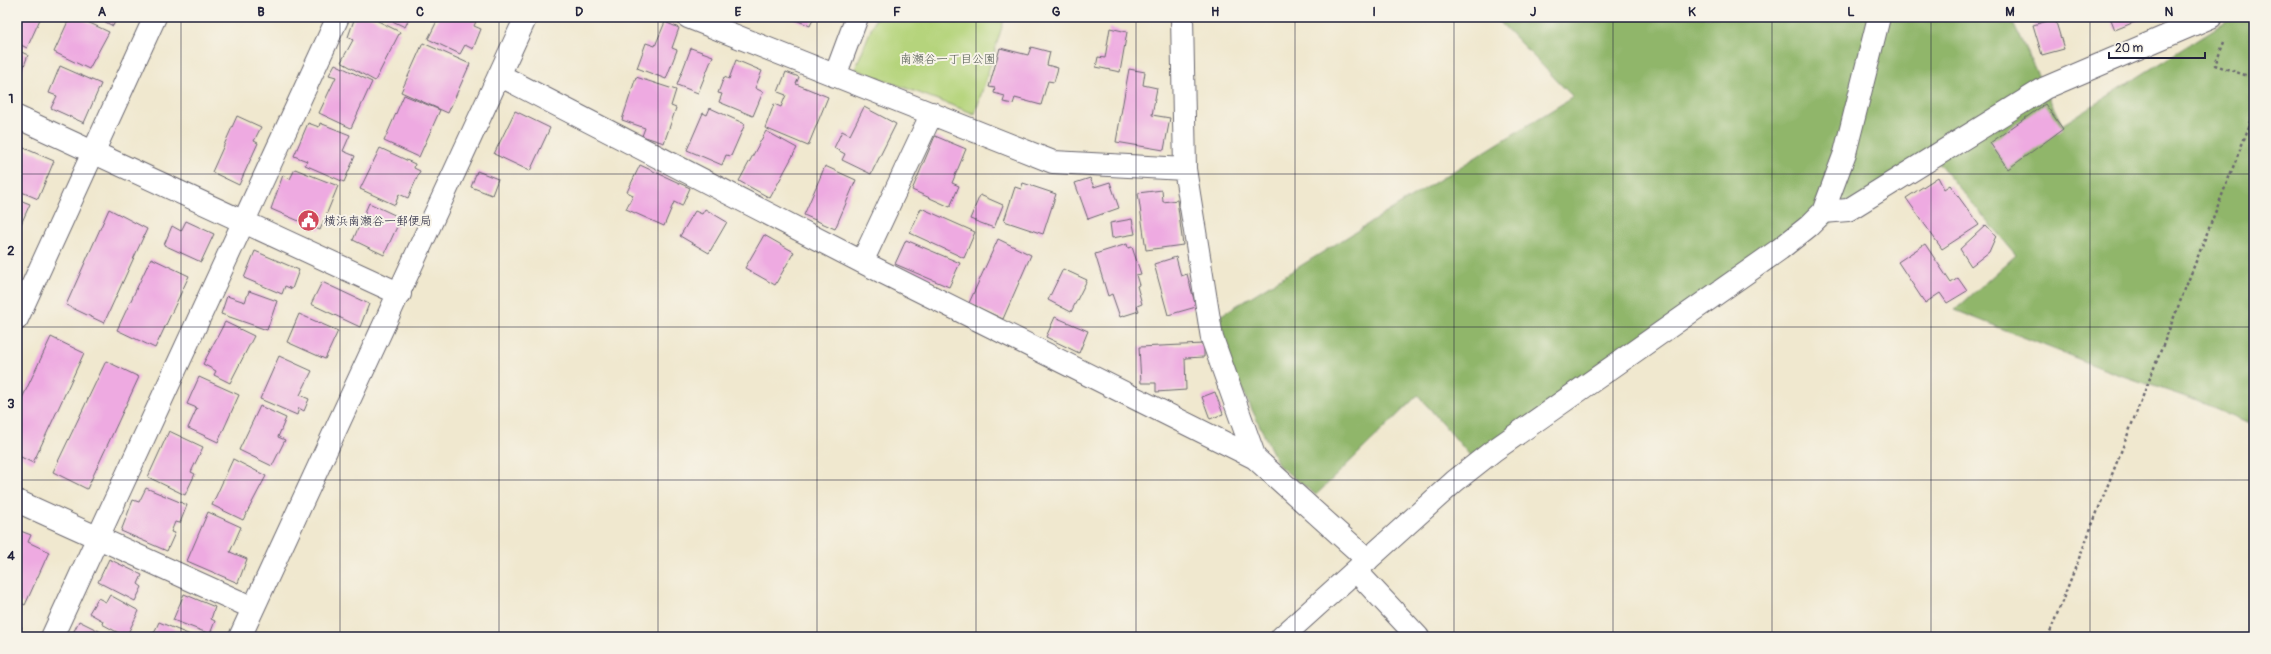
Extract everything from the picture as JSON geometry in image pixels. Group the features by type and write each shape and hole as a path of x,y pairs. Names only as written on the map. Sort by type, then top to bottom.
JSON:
{"street":[{"path":"17,319 155,17"},
{"path":"52,637 338,17"},
{"path":"240,637 400,294 526,17"},
{"path":"688,17 1053,162 1185,169"},
{"path":"835,76 857,17"},
{"path":"1182,17 1185,169 1212,338 1255,458"},
{"path":"1282,637 1455,481 1493,451 1780,249 1809,226 1823,212 1845,153 1879,17"},
{"path":"1823,212 1848,210 2045,88 2211,17"},
{"path":"499,75 862,262 1255,458 1362,566 1418,637"},
{"path":"862,262 932,113"},
{"path":"17,117 400,294"},
{"path":"17,501 253,608"}],"path":[{"path":"2226,37 2215,65 2254,78"},
{"path":"2048,637 2254,114"}],"green space":[{"name":"南瀬谷一丁目公園","path":"876,17 1005,17 975,114 855,69"},
{"path":"1495,17 2010,17 2062,125 2233,17 2254,17 2254,426 2192,399 2106,370 1955,310 2016,255 1936,160 1770,260 1473,459 1418,395 1316,495 1279,466 1210,322 1573,97"}],"building":[{"path":"17,17 41,17 27,48 17,43"},
{"path":"70,17 77,17 109,32 89,69 54,52"},
{"path":"96,17 117,17 113,26"},
{"path":"355,17 370,17 400,32 375,81 341,62 353,40 348,37"},
{"path":"384,17 410,17 405,27"},
{"path":"439,17 477,19 474,26 481,29 473,49 465,45 460,54 428,39"},
{"path":"789,17 814,17 810,26"},
{"path":"2110,17 2141,17 2142,19 2115,30"},
{"path":"2055,19 2064,49 2042,55 2033,25"},
{"path":"665,22 679,28 672,48 677,50 666,79 637,68 646,43 655,46"},
{"path":"1110,28 1127,32 1120,72 1096,67 1098,57 1105,58"},
{"path":"423,43 470,64 448,113 401,92"},
{"path":"1031,47 1050,52 1047,65 1058,68 1054,82 1048,81 1041,105 1015,98 1013,104 1003,102 1005,96 994,93 995,88 989,87 1000,48 1028,55"},
{"path":"691,48 713,56 698,93 677,85"},
{"path":"17,50 28,55 17,85"},
{"path":"736,60 762,71 755,88 763,92 753,116 719,102 722,94 718,93 724,77 729,79"},
{"path":"335,64 372,82 351,128 319,113 336,77 329,75"},
{"path":"60,66 101,84 84,123 51,108 57,96 49,93"},
{"path":"1129,69 1145,72 1143,85 1157,88 1152,115 1170,118 1164,150 1116,142"},
{"path":"786,72 799,77 796,84 828,97 808,146 765,128 774,104 781,107 786,95 778,92"},
{"path":"636,77 676,90 671,106 676,108 664,143 642,136 645,128 622,120"},
{"path":"404,95 440,110 419,157 384,141"},
{"path":"2045,104 2063,129 2008,169 1990,143"},
{"path":"864,107 896,124 871,174 842,160 845,154 834,148 842,131 850,135"},
{"path":"710,108 745,124 731,156 726,155 722,165 687,150 703,113 707,115"},
{"path":"515,111 550,128 530,171 494,154"},
{"path":"237,116 261,127 254,141 258,143 239,185 212,172"},
{"path":"308,123 319,127 320,123 350,135 343,151 355,156 344,182 305,165 307,161 294,156"},
{"path":"766,131 797,148 770,198 739,181"},
{"path":"935,136 966,149 952,183 959,186 950,207 912,190"},
{"path":"17,145 54,161 38,199 17,190"},
{"path":"380,148 415,164 414,168 420,171 408,198 399,194 395,205 360,189"},
{"path":"640,165 690,188 682,206 674,202 664,226 626,209 633,195 627,192"},
{"path":"825,166 856,180 835,229 804,215"},
{"path":"295,169 338,186 320,230 271,209 283,175 290,179"},
{"path":"477,171 498,179 492,195 471,187"},
{"path":"1938,177 1944,189 1950,185 1979,225 1942,249 1906,198"},
{"path":"1090,178 1094,187 1110,182 1119,208 1088,219 1075,183"},
{"path":"1023,183 1056,194 1043,234 1004,221 1015,187 1021,189"},
{"path":"1162,190 1163,202 1177,200 1183,245 1146,250 1138,193"},
{"path":"980,195 1003,205 994,228 970,219"},
{"path":"17,199 30,204 17,233"},
{"path":"369,203 401,218 384,255 353,240"},
{"path":"921,208 975,232 964,258 910,233"},
{"path":"109,209 147,229 104,323 66,305"},
{"path":"705,209 727,222 709,253 680,236 695,211 702,214"},
{"path":"1132,219 1135,234 1112,238 1110,223"},
{"path":"186,221 214,234 201,262 164,245 172,226 181,231"},
{"path":"1986,225 1996,236 1989,252 1971,266 1960,249"},
{"path":"764,235 794,252 775,285 745,268"},
{"path":"998,239 1031,255 1003,319 969,303"},
{"path":"906,240 960,263 949,287 895,264"},
{"path":"1127,244 1128,248 1132,247 1141,274 1136,275 1139,285 1137,286 1142,304 1137,306 1139,311 1120,317 1112,294 1108,296 1095,254"},
{"path":"1925,244 1951,283 1958,278 1967,291 1947,303 1940,293 1925,303 1898,262"},
{"path":"255,251 299,270 292,289 285,286 282,294 244,278"},
{"path":"1176,257 1181,276 1187,274 1196,307 1168,315 1154,264"},
{"path":"151,258 189,276 155,348 117,330"},
{"path":"1063,269 1087,280 1071,312 1048,300"},
{"path":"322,282 369,304 360,327 311,304"},
{"path":"249,291 277,301 267,330 221,314 227,296 245,302"},
{"path":"299,314 338,331 325,359 287,342"},
{"path":"1055,317 1088,331 1079,353 1046,337"},
{"path":"225,322 254,336 230,383 214,375 216,371 203,364"},
{"path":"51,337 84,353 33,463 17,455 17,409"},
{"path":"1204,344 1204,357 1185,358 1186,390 1156,392 1156,383 1141,383 1139,347"},
{"path":"279,356 312,371 300,395 309,399 304,411 299,408 297,415 260,399"},
{"path":"106,361 139,377 87,489 53,472"},
{"path":"199,377 239,395 218,442 188,428 197,408 187,404"},
{"path":"1215,392 1223,414 1210,419 1202,397"},
{"path":"260,406 286,418 278,437 285,440 272,466 239,450"},
{"path":"169,431 203,447 191,472 195,474 185,495 148,477"},
{"path":"233,459 266,476 243,520 212,505"},
{"path":"146,488 187,505 180,523 175,522 171,532 175,533 167,551 121,531 133,500 139,502"},
{"path":"208,512 241,527 230,552 247,559 238,583 187,561"},
{"path":"18,530 31,535 28,542 49,552 25,605 17,601"},
{"path":"109,559 142,575 138,584 142,587 135,601 98,582"},
{"path":"184,594 215,607 211,619 215,621 210,634 173,620"},
{"path":"110,595 139,611 126,637 102,624 103,621 89,613 98,598 106,602"},
{"path":"79,621 111,637 71,637"},
{"path":"159,622 195,637 152,637"},
{"path":"17,624 22,627 17,636"}],"place":[{"name":"横浜南瀬谷一郵便局","path":"308,221"}]}
